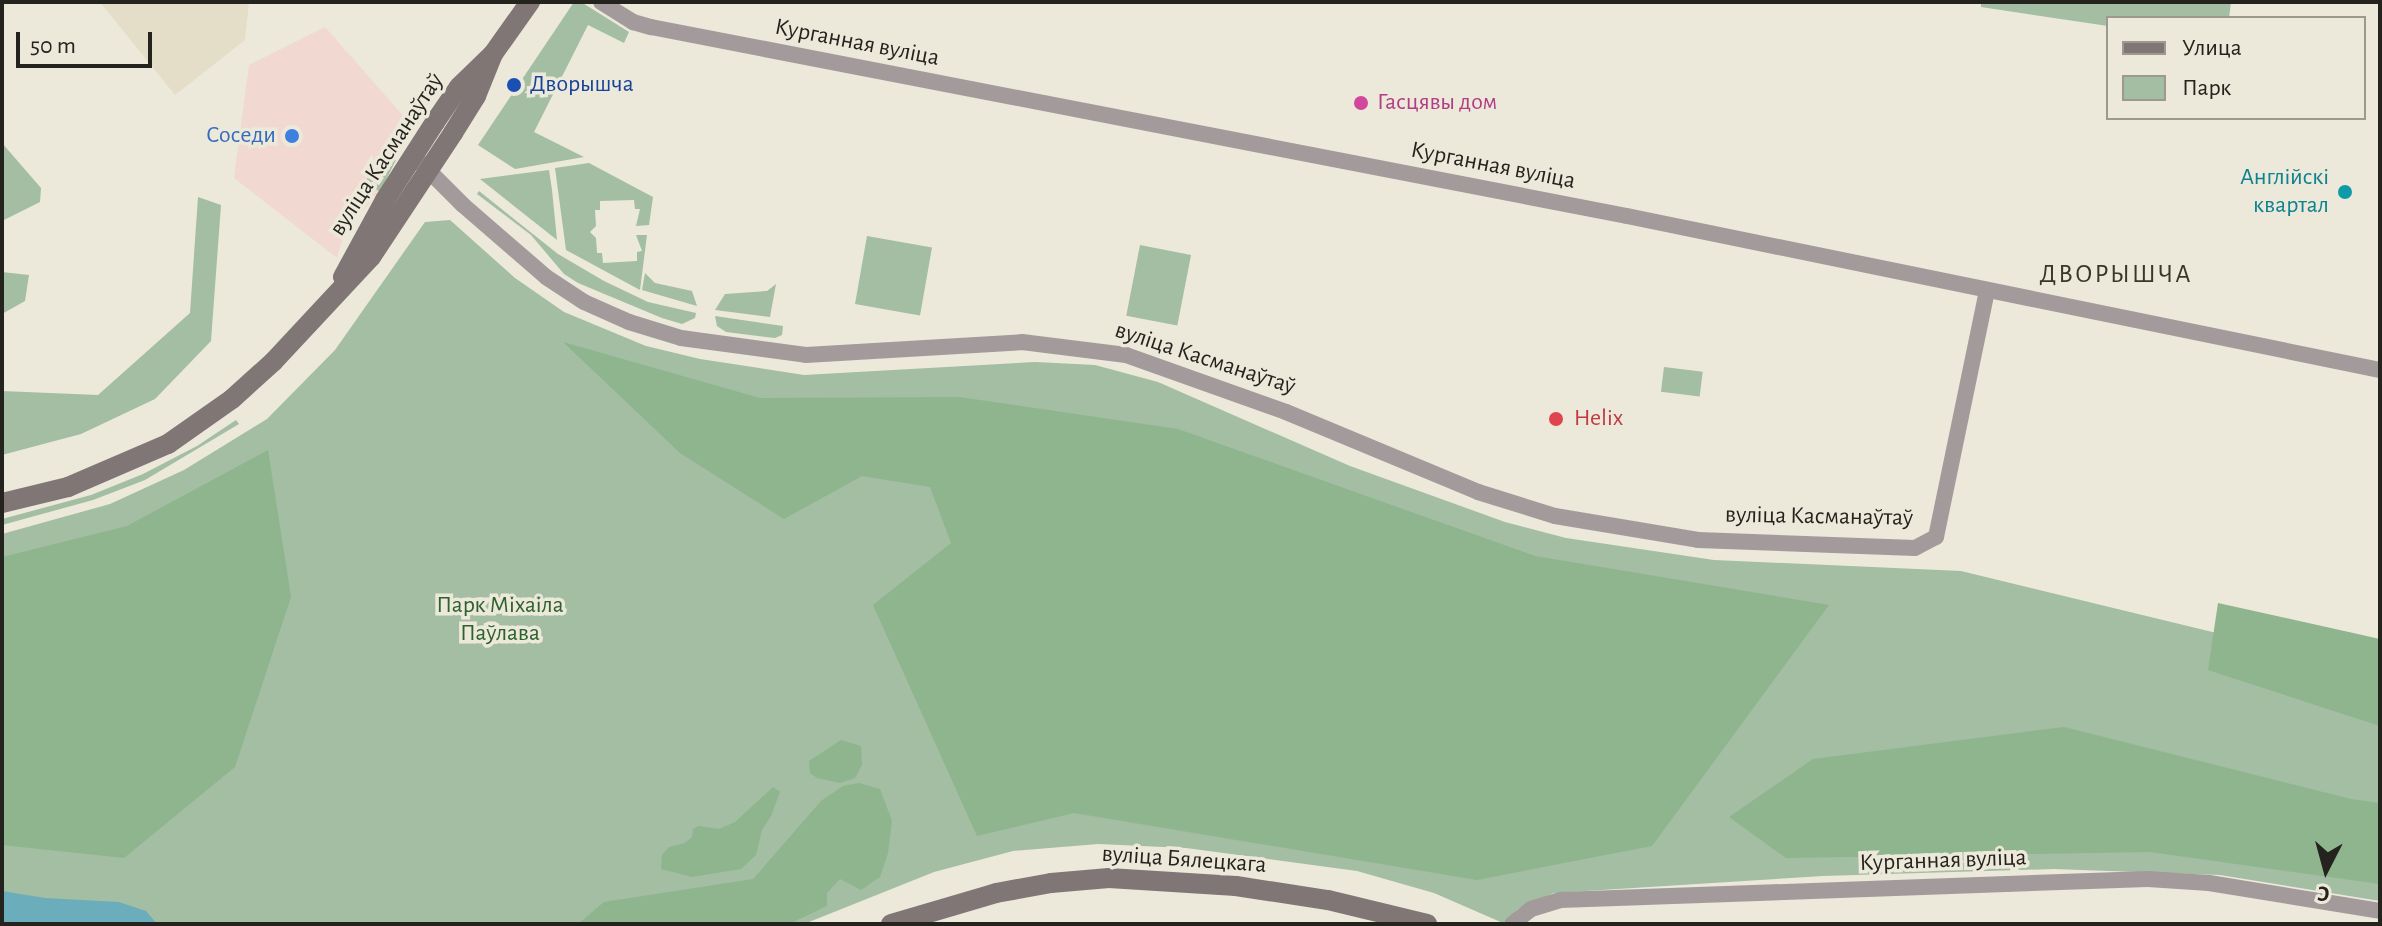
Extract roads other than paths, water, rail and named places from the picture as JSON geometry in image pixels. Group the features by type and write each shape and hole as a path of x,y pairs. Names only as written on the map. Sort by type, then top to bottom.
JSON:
{"street":[{"name":"вуліца Касманаўтаў","path":"336,292 358,246 459,87 493,54 530,2"},
{"name":"Курганная вуліца","path":"601,2 633,22 662,30 1627,216 2380,370"},
{"name":"вуліца Касманаўтаў","path":"2,503 68,487 129,463 197,426 273,362 371,257 430,171 476,96 493,54"},
{"path":"413,156 430,171"},
{"name":"вуліца Касманаўтаў","path":"430,171 463,205 546,277 629,322 681,338 806,355 1022,342 1126,355 1286,412 1478,492 1555,516 1654,536 1915,548 1936,537 1942,526 1987,291"},
{"name":"вуліца Бялецкага","path":"891,924 996,893 1051,883 1109,878 1251,888 1341,902 1427,924"},
{"name":"Курганная вуліца","path":"1512,924 1531,909 1560,900 2148,879 2209,883 2380,911"}],"water":[{"path":"2,891 45,898 119,902 146,911 157,924 2,924"}],"place":[{"name":"Дворышча","path":"514,85"},
{"name":"Гасцявы дом","path":"1361,103"},
{"name":"Соседи","path":"292,136"},
{"name":"Англійскі квартал","path":"2345,192"},
{"name":"Helix","path":"1556,419"}],"district":[{"name":"ДВОРЫШЧА","path":"2116,275"}],"park label":[{"name":"Парк Міхаіла Паўлава","path":"500,620"}]}
